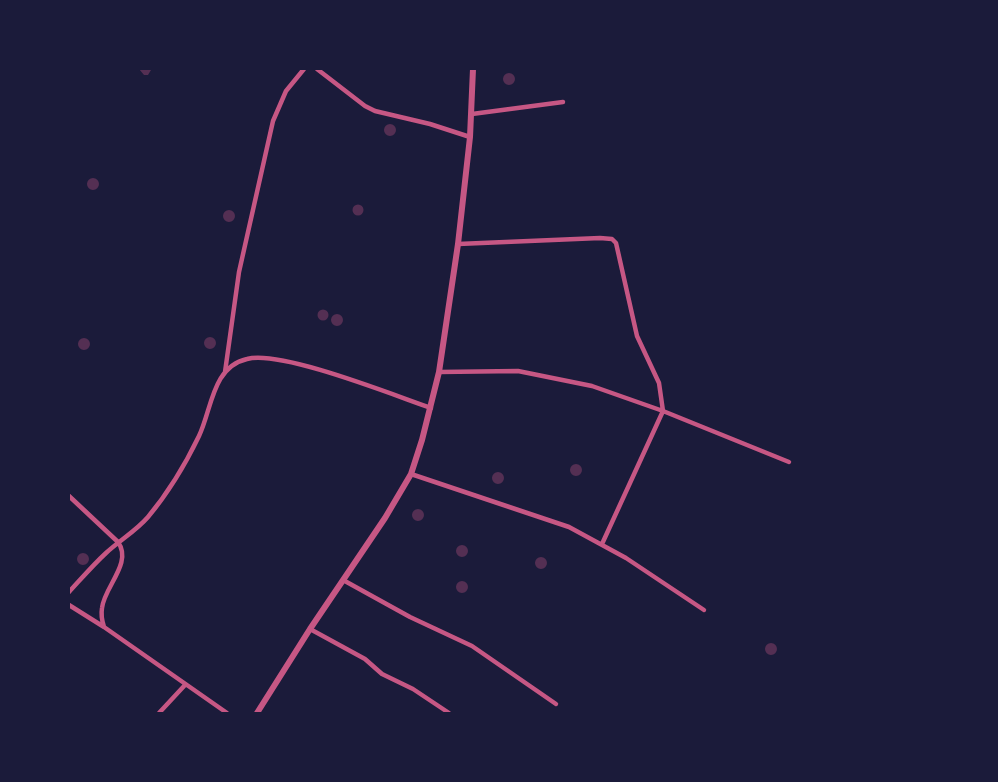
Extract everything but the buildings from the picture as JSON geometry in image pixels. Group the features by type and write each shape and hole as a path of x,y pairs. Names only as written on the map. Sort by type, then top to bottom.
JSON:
{"street":[{"path":"225,372 239,272 273,121 286,91 304,69"},
{"path":"317,69 365,106 375,111 430,124 470,137"},
{"path":"257,713 310,628 385,518 411,474 431,408 439,372 458,244 472,114 473,69"},
{"path":"472,114 563,102"},
{"path":"458,244 600,238 612,239 616,243 637,336 659,383 663,411 602,544"},
{"path":"69,592 118,542 148,517 199,435 215,387 225,372 240,361 267,357 311,368 431,408"},
{"path":"439,372 518,371 592,386 663,411 789,462"},
{"path":"411,474 569,527 602,544 704,610"},
{"path":"69,496 118,542 122,549 122,560 102,607 104,627"},
{"path":"343,580 410,617 472,646 556,704"},
{"path":"69,605 227,713"},
{"path":"310,628 365,658 382,674 413,689 449,713"},
{"path":"159,713 185,685"}]}
